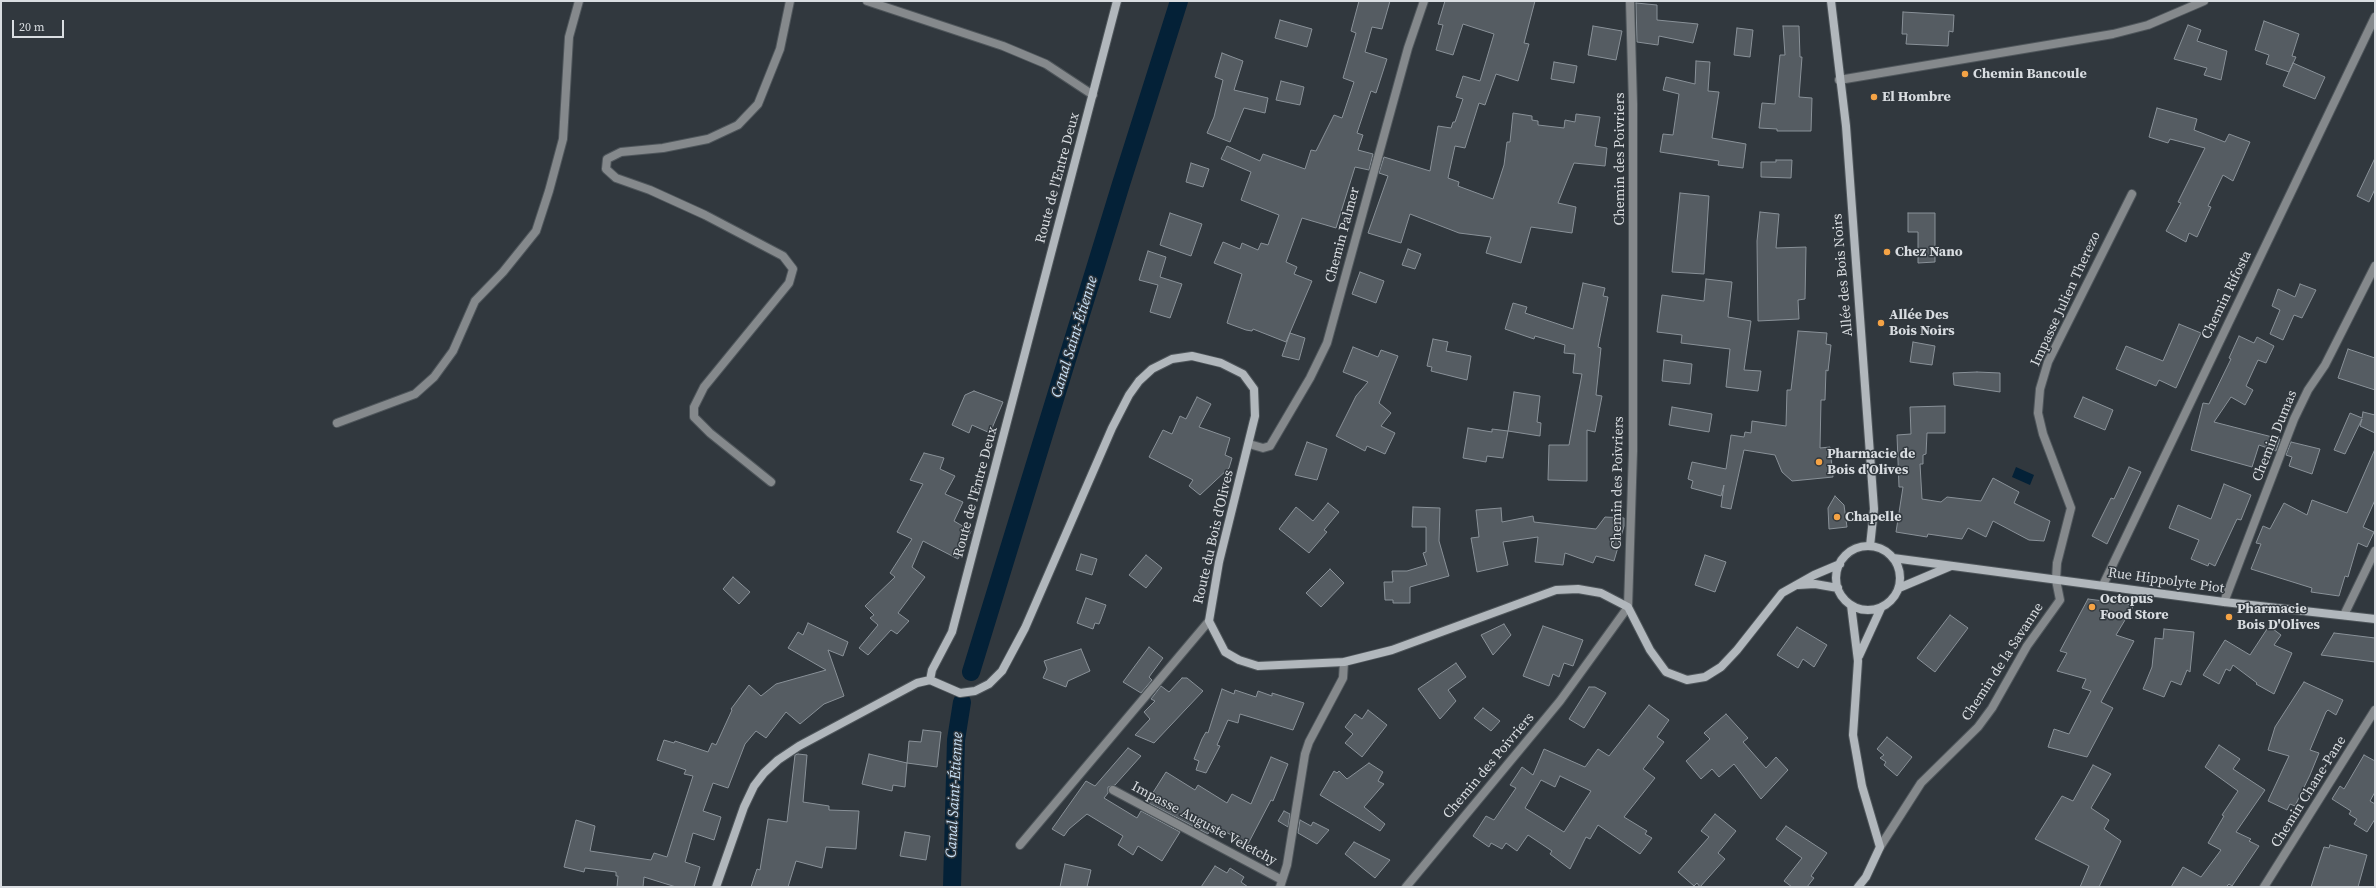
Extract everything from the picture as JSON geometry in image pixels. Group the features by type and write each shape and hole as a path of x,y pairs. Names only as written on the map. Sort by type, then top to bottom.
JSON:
{"main road":[{"name":"Route de l'Entre Deux","path":"930,680 932,670 952,632 1117,1"},
{"name":"Allée des Bois Noirs","path":"1831,1 1839,80 1846,126 1850,205 1874,508 1870,546"},
{"name":"Route du Bois d'Olives","path":"930,680 960,693 975,691 989,684 1002,671 1025,628 1112,428 1139,381 1152,369 1172,359 1192,356 1221,363 1243,374 1254,389 1255,416 1219,562 1209,621 1225,652 1239,660 1258,666 1344,662 1392,650 1556,590 1578,589 1601,594 1628,607"},
{"path":"1628,607 1650,650 1666,672 1687,680 1705,677 1721,667 1737,650 1782,593 1840,564 1852,551 1870,546 1879,548 1893,558 1900,572 1899,588 1889,603 1881,608 1866,610 1851,605 1841,595 1838,588 1836,580 1840,564"},
{"name":"Rue Hippolyte Piot","path":"1893,558 2224,602 2375,619"},
{"name":"Rue Hippolyte Piot","path":"1899,588 1954,566"},
{"path":"1796,585 1815,584 1838,588"},
{"path":"1851,605 1858,661 1853,735 1862,786 1880,847 1866,877 1858,887"},
{"path":"1858,661 1865,639 1881,608"},
{"path":"716,887 744,807 754,786 764,773 778,760 799,746 917,683 930,680"}],"street":[{"path":"337,422 415,394 420,390 434,376 453,351 475,302 503,272 536,230 549,191 562,139 569,37 579,1"},
{"path":"771,482 710,433 694,417 694,407 704,387 789,283 793,269 783,256 776,252 705,215 650,190 616,178 606,169 607,159 621,152 663,148 708,139 738,125 758,104 780,49 790,1"},
{"path":"867,1 1003,46 1046,64 1093,95"},
{"name":"Chemin Palmer","path":"1249,444 1263,448 1270,446 1310,378 1327,342 1408,48 1424,1"},
{"name":"Chemin des Poivriers","path":"1406,887 1560,701 1628,607 1633,428 1633,104 1630,1"},
{"path":"1839,80 2113,34 2148,25 2204,1"},
{"name":"Chemin Rifosta","path":"2103,585 2375,17"},
{"name":"Impasse Julien Therezo","path":"2056,580 2057,563 2071,508 2043,434 2038,413 2040,389 2048,362 2132,194"},
{"name":"Chemin Dumas","path":"2224,602 2294,419 2308,390 2325,365 2375,266"},
{"path":"2344,616 2375,551"},
{"name":"Chemin de la Savanne","path":"1880,847 1921,783 1978,727 1992,708 2027,646 2060,600 2056,580"},
{"path":"1020,845 1209,621"},
{"path":"1281,884 1287,865 1305,754 1309,742 1343,678 1344,662"},
{"name":"Chemin Chane-Pane","path":"2264,887 2375,710"},
{"name":"Impasse Auguste Veletchy","path":"1113,790 1281,884"}],"water":[{"path":"2016,467 2034,475 2030,485 2012,477"}],"building":[{"path":"1359,1 1390,1 1382,29 1372,27 1365,52 1387,59 1376,93 1371,91 1357,133 1363,135 1358,150 1373,154 1369,170 1355,167 1336,228 1302,218 1286,262 1297,267 1294,274 1312,281 1286,342 1253,329 1252,331 1246,330 1227,323 1242,274 1214,263 1223,242 1240,249 1242,243 1258,250 1261,243 1268,245 1279,215 1241,200 1251,172 1221,159 1227,146 1260,161 1263,154 1305,169 1311,150 1316,151 1334,115 1342,118 1354,82 1343,78 1356,33 1351,31"},
{"path":"1445,1 1535,1 1524,43 1529,44 1518,81 1496,74 1485,105 1479,103 1465,148 1455,146 1448,178 1459,182 1458,186 1493,199 1504,165 1507,142 1510,142 1513,113 1532,116 1532,120 1538,121 1538,125 1564,128 1565,120 1575,122 1576,114 1600,117 1595,146 1607,148 1605,166 1574,163 1558,203 1576,207 1572,233 1531,227 1521,263 1486,253 1491,237 1459,233 1410,214 1401,243 1368,233 1388,176 1379,173 1384,157 1430,171 1438,126 1451,128 1453,122 1455,122 1463,99 1456,97 1463,76 1480,81 1494,34 1463,24 1453,55 1436,50 1443,25 1438,24"},
{"path":"1636,3 1657,5 1657,20 1698,24 1693,43 1659,36 1658,45 1637,42"},
{"path":"1903,12 1954,15 1953,32 1949,31 1948,46 1906,44 1907,34 1902,34"},
{"path":"1280,20 1312,29 1307,47 1275,38"},
{"path":"2264,21 2299,34 2292,56 2296,57 2289,72 2266,64 2269,55 2255,50"},
{"path":"2188,25 2201,30 2197,41 2227,51 2221,80 2204,75 2207,68 2174,59"},
{"path":"1593,26 1622,31 1616,60 1588,55"},
{"path":"1783,26 1799,26 1800,57 1802,57 1799,97 1812,98 1811,131 1777,131 1777,129 1759,128 1762,103 1775,104 1780,55 1785,55"},
{"path":"1737,28 1753,30 1750,57 1734,55"},
{"path":"1222,53 1243,61 1234,90 1268,98 1265,113 1244,108 1230,142 1207,133 1214,117 1223,80 1215,77"},
{"path":"1696,61 1710,62 1708,91 1719,92 1712,138 1746,144 1743,168 1718,165 1719,161 1660,152 1663,134 1673,135 1679,94 1663,90 1666,77 1695,84"},
{"path":"1554,62 1577,66 1574,83 1551,79"},
{"path":"2293,63 2325,77 2315,99 2283,86"},
{"path":"1281,81 1304,87 1300,105 1276,100"},
{"path":"2157,108 2197,119 2194,130 2225,142 2229,134 2250,142 2233,181 2223,175 2208,206 2211,207 2197,237 2189,233 2186,242 2166,231 2181,203 2178,202 2205,148 2170,139 2168,143 2149,137"},
{"path":"2375,158 2375,189 2369,202 2357,196"},
{"path":"1776,160 1792,160 1791,178 1761,177 1761,162 1776,162"},
{"path":"1191,163 1209,169 1203,187 1186,182"},
{"path":"1680,193 1709,196 1704,274 1672,272"},
{"path":"1760,212 1779,214 1776,248 1806,247 1805,299 1798,300 1799,319 1758,321 1757,241"},
{"path":"1170,213 1202,224 1191,256 1160,245"},
{"path":"1908,213 1935,213 1935,262 1918,263 1918,232 1908,232"},
{"path":"1408,249 1421,254 1415,269 1402,265"},
{"path":"1148,251 1166,257 1160,277 1182,284 1170,318 1150,312 1158,285 1139,280"},
{"path":"1360,272 1384,281 1376,303 1352,294"},
{"path":"1706,279 1732,282 1728,317 1751,321 1744,370 1761,371 1758,391 1726,387 1730,349 1681,343 1682,335 1657,332 1662,295 1704,301"},
{"path":"1583,283 1605,288 1603,296 1608,297 1598,347 1601,348 1596,395 1602,396 1595,432 1587,430 1587,481 1548,480 1549,445 1569,445 1582,374 1573,373 1575,354 1564,353 1565,345 1535,336 1534,339 1505,329 1513,303 1527,307 1525,313 1573,329"},
{"path":"2300,284 2316,290 2302,318 2294,315 2283,340 2270,334 2280,310 2272,306 2278,289 2295,297"},
{"path":"2179,324 2201,333 2176,388 2159,380 2156,386 2116,369 2126,346 2163,361"},
{"path":"1798,331 1827,333 1826,344 1831,345 1828,371 1826,370 1825,400 1821,400 1820,448 1830,447 1833,477 1792,481 1782,472 1775,455 1744,450 1731,509 1721,507 1724,485 1721,496 1691,488 1693,481 1688,479 1692,462 1726,469 1731,435 1744,437 1745,432 1751,433 1752,421 1786,426 1787,390 1791,390"},
{"path":"1290,333 1305,338 1299,360 1282,356"},
{"path":"2239,336 2254,343 2257,337 2274,346 2266,363 2258,360 2246,386 2253,390 2245,405 2231,397 2214,422 2280,439 2276,451 2259,445 2252,467 2191,450 2203,403 2209,404 2231,359 2229,358"},
{"path":"1433,339 1448,342 1446,351 1471,356 1467,380 1431,371 1432,367 1427,366"},
{"path":"1913,342 1935,346 1932,365 1910,362"},
{"path":"1353,347 1378,357 1381,350 1398,356 1379,403 1391,413 1381,426 1395,433 1385,454 1367,446 1365,451 1336,436 1356,396 1368,382 1343,372"},
{"path":"2348,349 2375,358 2375,390 2338,378"},
{"path":"1664,360 1692,364 1690,384 1662,381"},
{"path":"1953,373 2000,373 2000,392 1954,385"},
{"path":"974,391 1003,402 990,433 972,425 969,433 952,425 965,395"},
{"path":"1514,392 1540,396 1537,422 1541,423 1540,436 1508,431"},
{"path":"1197,397 1211,404 1199,427 1230,438 1225,455 1232,458 1229,468 1200,495 1189,486 1193,480 1149,457 1163,430 1172,434 1180,416 1186,419"},
{"path":"2083,397 2113,410 2105,430 2074,417"},
{"path":"1945,406 1945,433 1927,433 1926,454 1923,455 1923,464 1920,464 1922,499 1941,502 1947,497 1981,501 1993,478 2019,492 2014,503 2050,521 2044,541 2029,540 1993,521 1986,537 1968,528 1962,539 1928,534 1927,537 1896,532 1903,487 1899,487 1897,435 1911,434 1910,407"},
{"path":"1672,407 1712,414 1709,432 1669,425"},
{"path":"2363,412 2375,415 2375,433 2360,426 2362,419 2345,454 2334,450 2350,413 2362,418"},
{"path":"1468,428 1492,432 1492,429 1508,431 1503,458 1487,456 1486,462 1463,458"},
{"path":"1307,442 1327,449 1317,480 1295,475"},
{"path":"2291,442 2320,449 2312,474 2289,466 2292,457 2286,455"},
{"path":"2375,449 2375,500 2363,527 2374,532 2367,547 2358,543 2348,577 2345,576 2339,596 2311,592 2312,588 2251,569 2261,544 2256,543 2263,526 2270,529 2284,503 2307,515 2312,500 2347,513"},
{"path":"924,453 944,458 940,469 955,476 945,494 963,502 954,521 971,531 958,559 923,541 912,567 925,577 898,613 909,621 897,634 891,630 868,655 859,648 878,625 870,618 874,615 865,606 895,577 890,573 912,539 897,532 923,484 910,480"},
{"path":"2129,467 2141,472 2107,544 2092,536 2111,498 2114,499"},
{"path":"2224,484 2251,495 2241,520 2237,519 2215,566 2209,563 2208,566 2191,559 2199,540 2169,528 2178,505 2211,519"},
{"name":"Chapelle","path":"1835,496 1844,505 1847,527 1829,529 1828,508"},
{"path":"1328,503 1339,512 1324,530 1327,532 1309,553 1279,529 1296,507 1313,521"},
{"path":"1413,507 1440,508 1439,541 1449,576 1410,587 1410,603 1393,603 1393,600 1385,600 1384,582 1393,582 1392,571 1407,571 1427,565 1423,553 1426,552 1426,527 1412,527"},
{"path":"1501,508 1502,522 1533,516 1534,522 1596,529 1605,517 1624,518 1624,526 1614,561 1596,556 1593,563 1565,553 1563,565 1535,562 1538,537 1503,542 1508,565 1477,572 1471,538 1479,537 1476,510"},
{"path":"1081,554 1097,559 1092,575 1076,570"},
{"path":"1146,555 1162,568 1146,588 1129,575"},
{"path":"1705,555 1726,562 1715,592 1695,585"},
{"path":"1330,569 1344,583 1321,607 1306,593"},
{"path":"733,577 750,592 739,604 723,589"},
{"path":"1086,598 1106,605 1099,624 1095,623 1093,629 1077,623"},
{"path":"2088,599 2134,605 2116,635 2134,641 2101,702 2113,708 2087,757 2048,747 2054,729 2069,734 2091,691 2082,688 2086,679 2057,671 2067,653 2060,651"},
{"path":"1950,615 1968,628 1935,672 1917,658"},
{"path":"808,623 848,642 843,656 828,650 844,696 824,704 800,724 786,712 766,738 756,731 745,744 728,788 713,783 703,811 721,817 714,840 693,833 685,862 700,867 694,887 676,887 644,877 643,887 617,887 618,876 616,876 616,872 585,868 584,872 564,867 576,820 595,826 590,851 651,860 654,853 667,857 693,776 684,774 686,770 657,760 664,740 674,743 675,741 708,752 712,743 716,745 732,710 731,709 749,685 761,696 776,684 826,670 788,648 798,632 803,635"},
{"path":"1504,624 1511,635 1493,655 1481,635"},
{"path":"1543,626 1583,640 1573,666 1564,663 1559,677 1553,674 1549,686 1523,676"},
{"path":"2269,626 2281,635 2274,645 2292,653 2274,694 2256,684 2257,683 2233,665 2230,671 2226,669 2219,684 2203,675 2225,640 2250,655"},
{"path":"1797,627 1827,645 1814,667 1803,659 1798,668 1777,655"},
{"path":"2164,629 2194,632 2190,672 2187,670 2181,685 2171,681 2164,697 2143,689 2152,667 2155,638 2163,639"},
{"path":"2334,633 2375,638 2375,662 2321,655"},
{"path":"1149,647 1163,658 1149,677 1152,680 1141,693 1123,682"},
{"path":"1081,649 1090,671 1068,681 1066,687 1043,678 1047,669 1044,661"},
{"path":"1456,663 1466,677 1448,690 1456,701 1440,719 1418,689"},
{"path":"1182,678 1187,678 1203,691 1154,743 1135,735 1150,719 1144,712 1155,701 1151,699 1161,686 1169,692"},
{"path":"2304,682 2343,700 2336,715 2328,710 2326,712 2310,750 2319,753 2295,806 2290,804 2287,810 2268,801 2289,756 2268,750 2275,727"},
{"path":"1589,687 1595,687 1606,693 1584,728 1569,719"},
{"path":"1222,689 1234,694 1235,690 1256,697 1258,691 1272,696 1272,693 1304,703 1293,730 1240,714 1238,723 1228,720 1217,745 1220,746 1206,773 1196,770 1199,761 1194,759 1202,739 1206,732 1208,733"},
{"path":"1649,705 1669,720 1657,737 1664,742 1643,769 1655,778 1624,817 1647,831 1645,834 1652,838 1640,854 1598,825 1590,839 1586,837 1570,869 1550,854 1552,851 1528,835 1517,851 1506,843 1502,849 1491,843 1489,847 1473,836 1486,816 1494,820 1516,788 1510,785 1522,767 1533,775 1544,749 1585,767 1598,749 1609,756","holes":["1560,776 1591,791 1564,832 1525,808 1541,780 1555,787"]},
{"path":"1483,708 1500,721 1491,731 1474,718"},
{"path":"1368,710 1387,725 1362,757 1345,743 1353,734 1345,727 1355,714 1362,719"},
{"path":"1726,714 1748,738 1743,742 1766,768 1776,757 1788,770 1761,799 1734,764 1719,777 1712,769 1701,779 1686,761 1710,739 1704,733"},
{"path":"923,730 941,732 937,767 907,763 909,741 921,742"},
{"path":"1887,737 1912,757 1897,776 1884,765 1886,762 1880,758 1884,755 1877,749"},
{"path":"2219,745 2240,759 2233,769 2265,790 2236,832 2251,839 2249,841 2259,846 2232,886 2229,884 2226,887 2171,887 2183,867 2201,877 2221,850 2208,843 2224,816 2222,815 2238,791 2205,767"},
{"path":"1128,748 1141,756 1115,785 1108,787 1108,793 1104,798 1137,818 1141,811 1180,832 1162,861 1138,846 1133,855 1118,845 1123,836 1087,814 1069,829 1064,836 1052,829 1086,781 1095,786"},
{"path":"869,754 907,763 905,787 893,785 892,791 862,784"},
{"path":"795,755 807,755 803,802 829,806 829,810 859,811 856,849 826,847 822,868 796,861 788,887 751,887 757,869 760,870 768,819 787,822"},
{"path":"2364,755 2375,761 2375,792 2370,801 2375,804 2375,819 2367,832 2354,824 2357,819 2349,814 2351,811 2332,799 2340,786 2344,789"},
{"path":"1271,757 1288,764 1273,801 1271,800 1248,844 1213,825 1208,834 1147,802 1166,772 1195,790 1198,785 1227,803 1232,794 1251,804"},
{"path":"1369,763 1383,772 1378,781 1384,784 1364,807 1385,824 1380,831 1320,795 1334,771 1337,773 1339,771 1347,779"},
{"path":"2093,765 2111,774 2091,808 2109,820 2104,829 2121,841 2099,887 2080,887 2089,866 2035,839 2062,796 2073,801"},
{"path":"1284,811 1290,814 1288,827 1278,821"},
{"path":"1715,814 1736,831 1718,853 1725,859 1700,887 1697,883 1694,886 1678,872 1709,837 1701,831"},
{"path":"1300,820 1311,826 1313,822 1329,830 1317,844 1298,833"},
{"path":"1786,826 1827,853 1811,876 1814,878 1807,887 1792,887 1784,881 1802,858 1776,839"},
{"path":"905,832 930,836 926,860 900,856"},
{"path":"1354,842 1390,860 1375,878 1345,854"},
{"path":"2330,845 2367,855 2358,887 2311,887 2324,847 2329,848"},
{"path":"1065,864 1091,870 1087,887 1060,887"},
{"path":"1215,866 1227,873 1230,868 1244,877 1241,882 1248,887 1201,887"}],"waterway":[{"name":"Canal Saint-Étienne","path":"971,672 1121,184 1179,1"},
{"name":"Canal Saint-Étienne","path":"952,887 956,740 962,702"}],"place":[{"name":"Chemin Bancoule","path":"1965,74"},
{"name":"El Hombre","path":"1874,97"},
{"name":"Chez Nano","path":"1887,252"},
{"name":"Allée Des Bois Noirs","path":"1881,323"},
{"name":"Pharmacie de Bois d'Olives","path":"1819,462"},
{"name":"Chapelle","path":"1837,517"},
{"name":"Octopus Food Store","path":"2092,607"},
{"name":"Pharmacie Bois D'Olives","path":"2229,617"}]}
